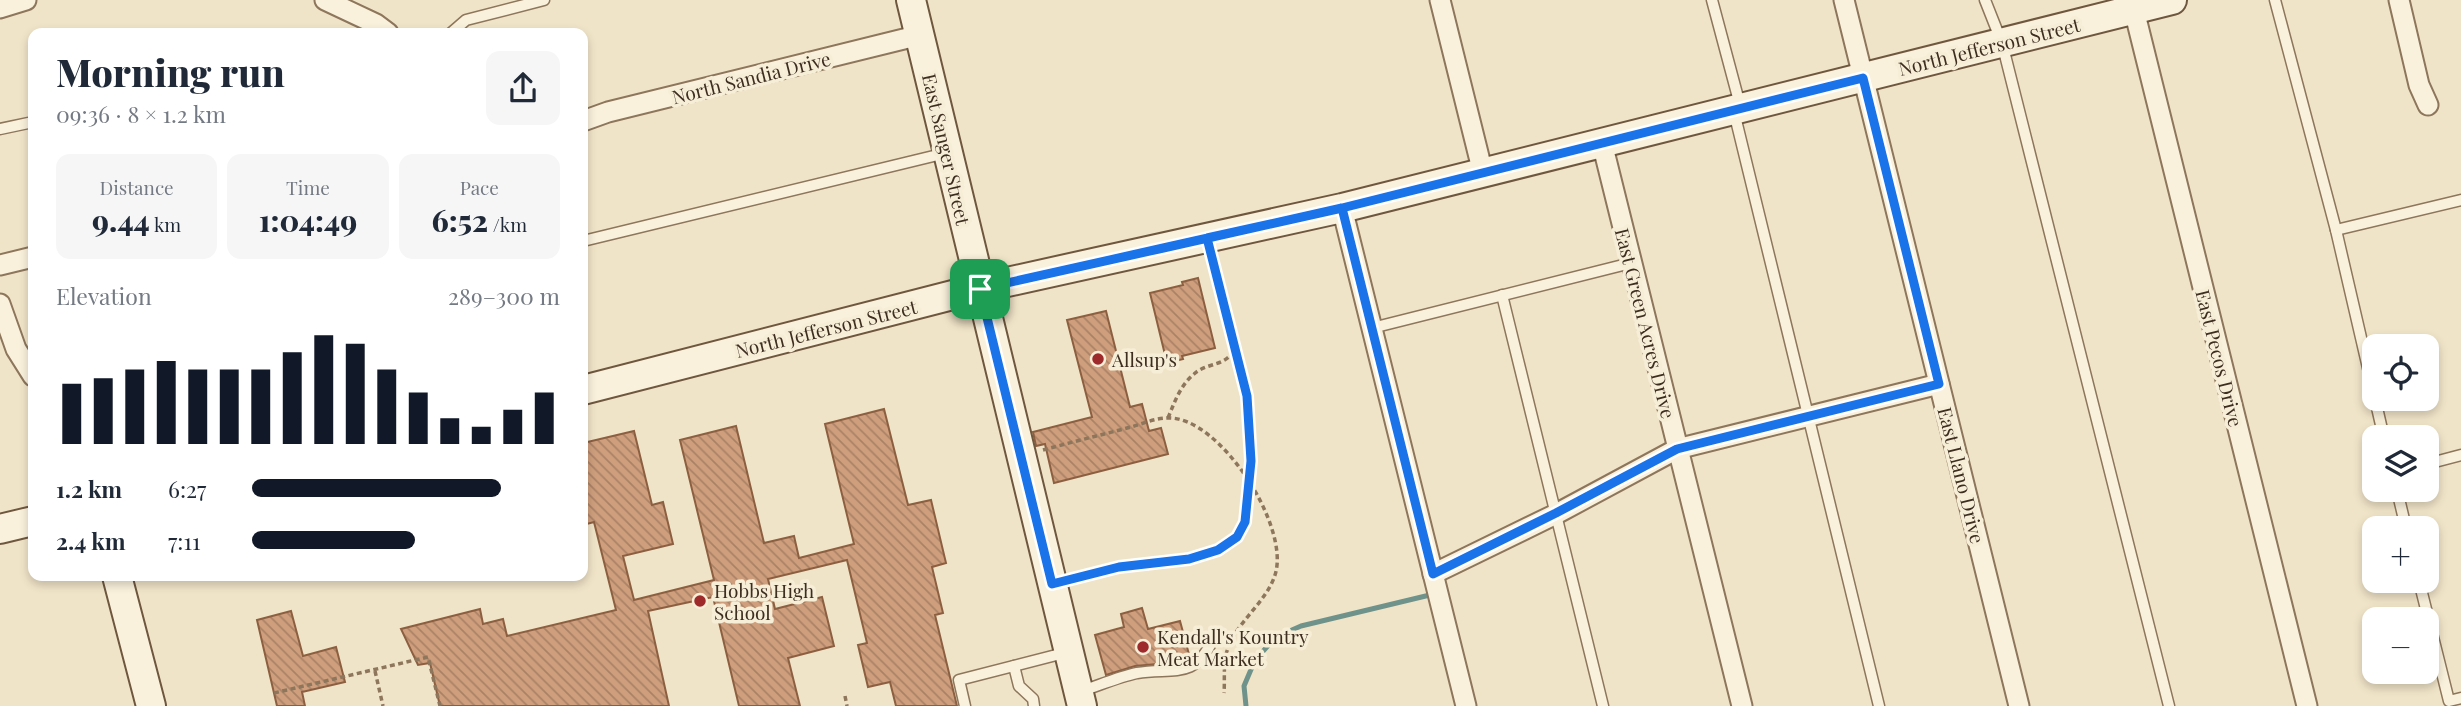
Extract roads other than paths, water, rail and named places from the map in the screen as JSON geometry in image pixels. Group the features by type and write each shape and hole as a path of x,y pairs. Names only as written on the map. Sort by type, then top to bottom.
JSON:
{"street":[{"path":"0,8 26,0"},
{"path":"325,0 381,28"},
{"name":"East Sanger Street","path":"911,0 1080,699"},
{"path":"1440,0 1483,173"},
{"name":"East Llano Drive","path":"1844,0 2019,706"},
{"name":"North Jefferson Street","path":"588,389 980,289 1342,208 1483,173 2003,43 2125,7 2172,0"},
{"path":"2399,0 2419,85 2428,106"},
{"name":"East Pecos Drive","path":"2125,7 2307,706"},
{"name":"North Sandia Drive","path":"588,119 920,35"},
{"name":"East Green Acres Drive","path":"1602,143 1742,706"},
{"path":"1342,208 1466,706"},
{"path":"0,265 28,258"},
{"path":"0,304 16,349 28,368"},
{"path":"1433,574 1677,449 1939,384"},
{"path":"0,529 28,522"},
{"path":"118,581 151,706"}],"lane":[{"path":"457,28 466,20 544,0"},
{"path":"1713,0 1879,706"},
{"path":"1985,0 1987,11 2003,43 2169,706"},
{"path":"2275,0 2336,230 2362,342"},
{"path":"0,129 28,123"},
{"path":"588,240 948,152"},
{"path":"2336,230 2461,200"},
{"path":"1371,328 1631,263"},
{"path":"1502,295 1603,706"},
{"path":"2439,461 2461,455"},
{"path":"2422,593 2449,701 2461,698"},
{"path":"1080,699 1138,673 1174,672 1197,664 1206,655 1212,641"},
{"path":"965,706 959,680 1069,652"},
{"path":"1014,666 1019,686 1033,699 1034,706"}],"waterway":[{"path":"1246,706 1244,686 1255,660 1276,637 1301,626 1434,594"}],"place":[{"name":"Allsup's","path":"1098,359"},
{"name":"Hobbs High School","path":"700,601"},
{"name":"Kendall's Kountry Meat Market","path":"1143,647"}]}
